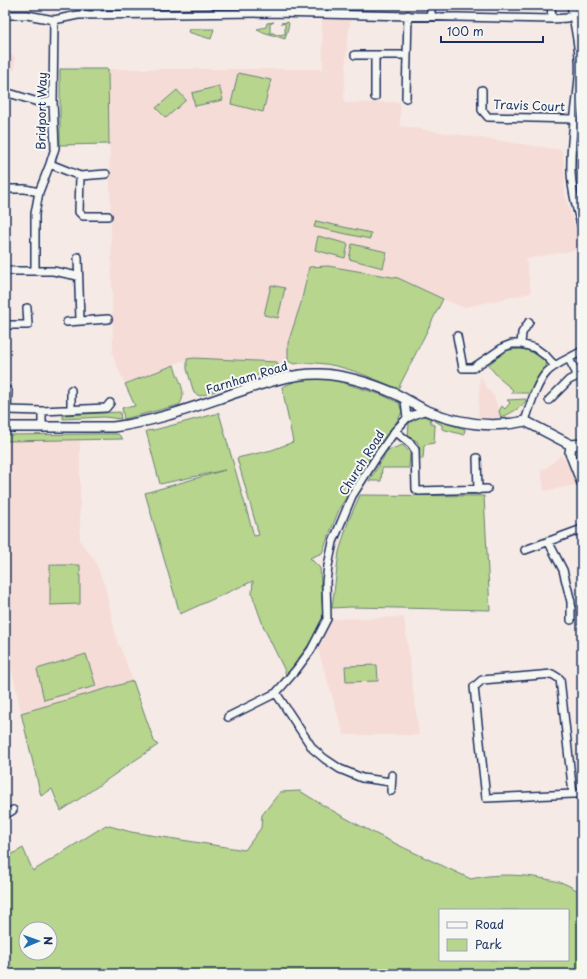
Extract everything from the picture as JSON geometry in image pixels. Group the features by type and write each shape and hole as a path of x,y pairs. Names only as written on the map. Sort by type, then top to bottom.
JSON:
{"main road":[{"name":"Farnham Road","path":"5,427 113,427 138,423 176,413 290,376 320,374 370,384 397,395 426,410 461,422 485,426 509,425 525,421"},
{"path":"525,421 571,446 582,444"},
{"path":"571,446 570,453 582,483"}],"street":[{"path":"97,5 97,15"},
{"path":"431,5 431,16"},
{"path":"551,5 552,20"},
{"path":"570,5 579,49 579,77 570,164 575,204 582,228"},
{"path":"5,15 27,15 54,20 78,15 180,10 273,9 552,20 568,18 572,15"},
{"path":"406,98 408,15"},
{"name":"Bridport Way","path":"35,270 35,214 39,192 55,148 53,101 54,20"},
{"path":"356,55 407,56"},
{"path":"375,55 375,97"},
{"name":"Travis Court","path":"482,90 482,110 488,117 556,117 574,119"},
{"path":"5,95 12,94 41,103 53,101"},
{"path":"50,164 80,176 106,174"},
{"path":"80,176 79,212 83,216 108,216"},
{"path":"5,189 26,189 39,192"},
{"path":"78,257 80,320"},
{"path":"5,271 53,271 78,276"},
{"path":"5,325 28,325 28,308"},
{"path":"67,322 108,319"},
{"path":"521,344 522,333 529,322"},
{"path":"457,336 463,368 473,368 504,347 512,344 521,344 535,348 546,356 555,366"},
{"path":"525,421 534,395 546,373 555,366 582,351"},
{"path":"549,400 569,380 580,375 570,359"},
{"path":"71,390 71,409"},
{"path":"8,391 7,410 42,411 106,408 110,403"},
{"path":"405,400 407,418"},
{"name":"Church Road","path":"228,717 276,693 296,670 310,650 328,619 326,582 328,566 333,542 352,496 395,431 407,418 426,410"},
{"path":"42,411 42,426"},
{"path":"395,431 411,444 414,450 416,488 419,491 487,489"},
{"path":"477,458 478,490"},
{"path":"525,550 582,529"},
{"path":"548,541 563,570 570,602 570,620"},
{"path":"573,794 560,679 552,674 482,680 478,683 474,687 486,798 582,794"},
{"path":"276,693 313,749 340,769 362,778 391,779 391,791"},
{"path":"5,814 13,810"}],"shaded area":[{"path":"322,20 351,20 347,43 344,103 400,102 400,126 562,150 565,195 582,249 526,259 531,293 466,307 462,307 443,299 398,278 309,267 288,355 288,361 278,365 277,362 194,358 187,359 125,384 112,352 108,69 323,69"},
{"path":"5,24 7,24 8,55 15,56 15,70 5,71"},
{"path":"480,376 494,396 501,416 496,418 478,417"},
{"path":"80,440 80,541 94,559 105,586 118,645 120,646 133,681 21,713 5,637 5,441"},
{"path":"561,455 568,463 577,485 544,491 541,469 546,468"},
{"path":"404,617 419,735 344,735 318,650 332,619"}],"green space":[{"path":"274,22 270,24 270,33 274,33 276,35 285,34 285,24 281,23 288,22 289,24 285,39 257,29 266,27 267,23"},
{"path":"189,29 214,29 211,39 188,32"},
{"path":"60,69 108,69 109,144 60,145"},
{"path":"238,73 271,80 263,112 231,104"},
{"path":"219,86 223,100 195,106 192,93"},
{"path":"177,90 186,100 166,118 156,108"},
{"path":"582,146 582,195 579,195 576,149"},
{"path":"316,221 371,233 370,239 314,227"},
{"path":"318,236 348,244 345,258 315,250"},
{"path":"352,244 387,252 383,268 349,259"},
{"path":"328,266 398,278 443,299 398,389 347,369 321,363 294,364 288,361 288,343 301,303 309,267"},
{"path":"271,285 285,288 278,318 264,315"},
{"path":"524,349 541,358 546,364 547,368 539,376 530,393 511,393 513,390 500,379 488,365 507,350"},
{"path":"194,358 277,362 278,365 248,380 200,396 194,393 187,369 187,359"},
{"path":"174,365 183,390 182,400 179,405 124,419 122,408 135,406 125,384"},
{"path":"301,379 331,379 382,395 399,403 402,412 389,436 340,507 322,553 310,558 320,568 323,616 319,630 286,676 264,628 252,594 253,581 180,614 145,493 225,470 160,484 146,431 219,413 254,536 259,535 237,458 272,450 293,442 282,387"},
{"path":"526,399 526,401 515,411 501,418 499,411 502,406 505,409 510,403 507,400"},
{"path":"120,412 121,419 104,417 63,419 63,415"},
{"path":"423,416 430,418 431,423 435,426 434,443 424,445 423,459 417,459 420,449 417,441 408,437 409,423"},
{"path":"431,418 465,429 464,435 442,429 442,425"},
{"path":"118,434 123,439 5,441 5,435"},
{"path":"403,445 410,453 409,468 382,468 381,481 369,481 388,450"},
{"path":"360,495 484,496 490,610 351,607 332,608 339,552 348,522"},
{"path":"50,565 80,565 80,604 50,605"},
{"path":"86,654 96,686 44,700 37,669"},
{"path":"377,665 378,681 346,682 345,666"},
{"path":"133,681 154,741 158,745 61,811 52,789 41,796 21,713"},
{"path":"300,791 341,816 406,849 471,879 517,875 540,878 570,886 582,893 582,974 5,974 5,858 23,848 33,871 106,825 131,832 245,850 261,828 262,815 280,792"}]}
